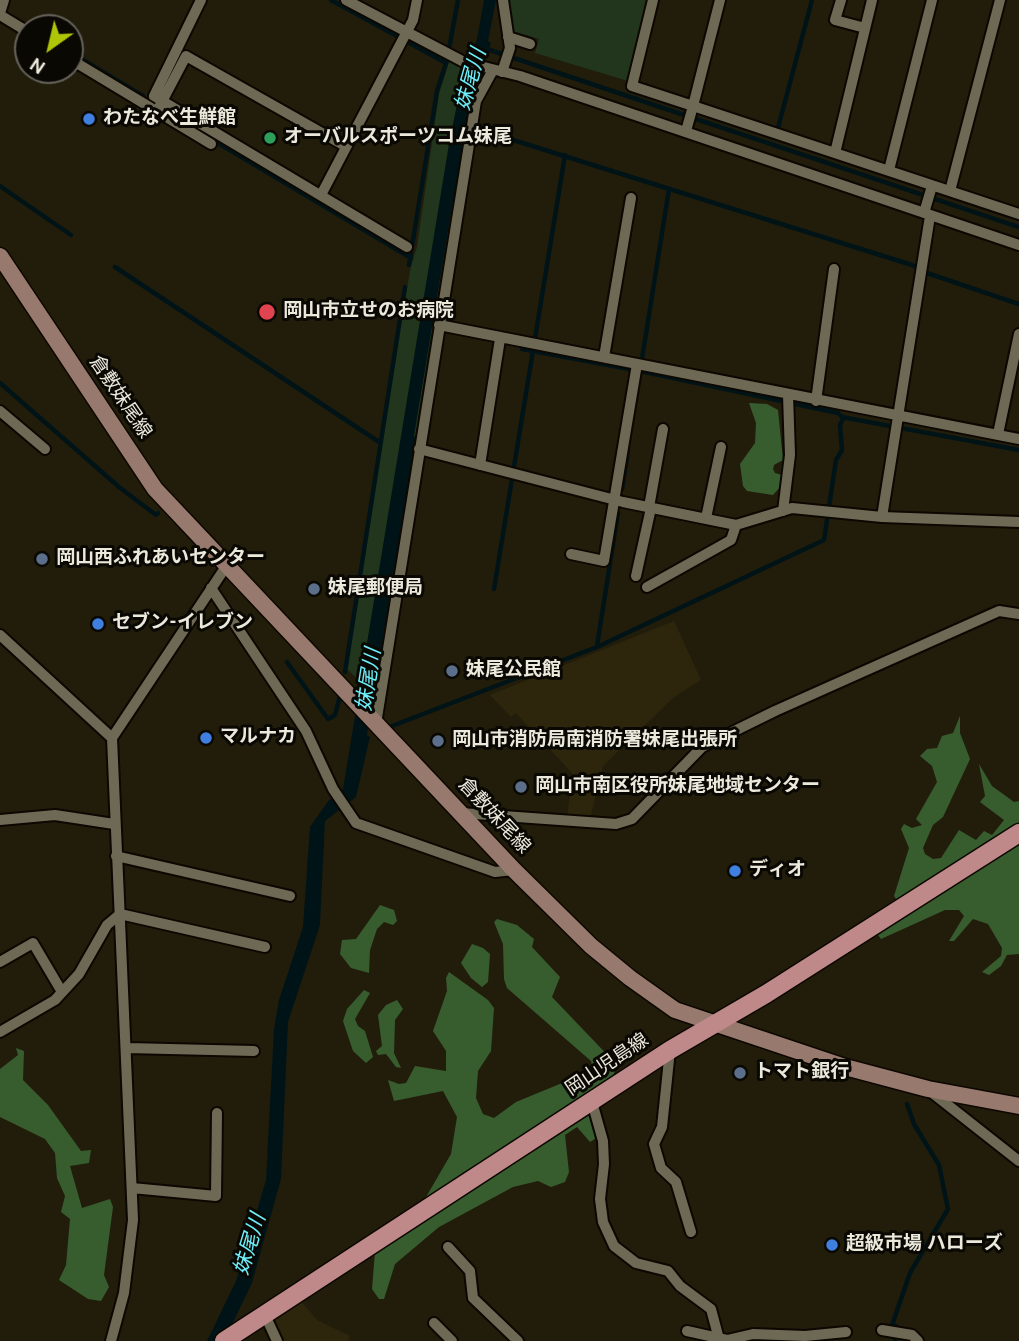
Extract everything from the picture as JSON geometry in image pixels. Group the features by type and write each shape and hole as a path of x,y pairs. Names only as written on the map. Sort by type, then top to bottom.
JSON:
{"main road":[{"name":"倉敷妹尾線","path":"0,256 155,489 514,870 592,946 630,978 675,1010 845,1067 928,1089 1019,1106"},
{"name":"岡山児島線","path":"226,1339 670,1050 766,994 1019,833"}],"street":[{"path":"0,14 4,0"},
{"path":"152,110 201,0"},
{"path":"346,0 404,36 469,63 495,68 687,128 1019,245"},
{"path":"321,195 404,36 417,0"},
{"path":"374,722 476,101 509,43 503,0"},
{"path":"653,0 632,86 889,170 931,188 950,191 1019,212"},
{"path":"687,128 720,0"},
{"path":"841,0 835,20 865,28"},
{"path":"835,153 872,0"},
{"path":"889,170 932,0"},
{"path":"950,191 1000,0"},
{"path":"509,43 530,44"},
{"path":"158,98 186,56 345,146"},
{"path":"84,68 152,110 321,195 407,247"},
{"path":"158,98 211,144"},
{"path":"882,517 931,188"},
{"path":"604,357 631,198"},
{"path":"816,401 834,270"},
{"path":"439,325 500,339 604,357 636,368 787,400 816,401 897,423 998,434 1019,439"},
{"path":"998,434 1019,334"},
{"path":"480,465 500,339"},
{"path":"570,554 604,561 636,368"},
{"path":"783,511 790,455 787,400"},
{"path":"0,411 45,449"},
{"path":"636,576 663,429"},
{"path":"706,519 721,447"},
{"path":"419,449 614,500 736,525 792,508 882,517 1019,522"},
{"path":"647,587 731,540 736,525"},
{"path":"111,1341 129,1264 132,1188 112,738 227,565"},
{"path":"211,588 306,731 333,789 356,823 367,829 414,841 495,872 514,870"},
{"path":"461,813 616,824 632,819 702,747 775,711 999,611 1019,614"},
{"path":"0,635 112,738"},
{"path":"0,820 55,815 114,824"},
{"path":"116,856 290,896"},
{"path":"120,914 265,947"},
{"path":"0,1032 30,1017 62,992 79,974 107,925 120,914"},
{"path":"0,962 33,943 62,992"},
{"path":"127,1048 254,1051"},
{"path":"670,1050 662,1128 654,1144 661,1168 676,1182 691,1232"},
{"path":"928,1089 1019,1161"},
{"path":"592,1102 603,1141 603,1222 614,1246 636,1263 668,1271 680,1286 711,1309 719,1339"},
{"path":"132,1188 216,1196 217,1113"},
{"path":"448,1247 470,1271 473,1298 518,1341"},
{"path":"265,1315 277,1341"},
{"path":"434,1323 452,1341"},
{"path":"687,1331 719,1339 753,1334 805,1336 846,1332"},
{"path":"891,1332 912,1335 918,1341"}],"shaded area":[{"path":"674,621 701,680 674,697 603,766 590,819 567,817 573,774 516,713 511,717 490,695"},
{"path":"300,1300 317,1320 350,1336 348,1341 284,1341 273,1317"}],"green space":[{"path":"507,0 649,0 628,81 535,53 539,39 512,31"},
{"path":"449,62 478,74 465,123 376,685 368,689 347,669 388,398 411,266 417,247 439,94"},
{"path":"749,403 767,404 778,410 783,460 774,465 773,469 775,473 782,475 782,485 773,495 747,491 743,486 740,464 755,443 756,423"},
{"path":"960,716 960,733 970,759 943,817 933,825 923,848 925,854 933,859 941,858 959,830 976,840 984,831 992,835 1004,820 980,802 985,796 979,764 992,786 1014,802 1019,801 1019,824 899,903 894,896 909,848 901,829 904,824 912,828 922,825 916,819 937,782 932,766 920,756 927,749 937,748 942,736 953,733"},
{"path":"1019,842 1019,954 1007,955 1001,966 989,975 982,972 1001,956 1002,948 988,924 973,919 954,941 949,941 964,916 959,910 945,910 881,939 878,935"},
{"path":"380,905 394,910 397,921 393,925 384,922 377,929 370,950 369,973 351,968 340,954 342,940 356,939"},
{"path":"497,919 517,925 534,939 532,947 560,977 552,997 617,1065 613,1076 422,1204 451,1154 457,1117 443,1091 394,1101 388,1080 399,1084 406,1083 415,1066 446,1071 446,1051 433,1031 447,991 446,978 449,972 488,1000 494,1008 491,1051 478,1071 476,1098 483,1114 494,1118 516,1102 567,1081 589,1077 593,1069 591,1061 507,988 504,979 503,944 494,922"},
{"path":"472,944 490,954 488,982 482,987 471,978 461,963"},
{"path":"364,990 370,993 355,1019 358,1026 365,1031 373,1057 366,1063 353,1051 343,1021 347,1009"},
{"path":"397,1000 403,1009 395,1020 394,1053 401,1068 396,1067 386,1054 378,1055 376,1051 382,1046 378,1015 386,1005"},
{"path":"16,1048 24,1051 23,1080 48,1105 81,1151 91,1150 89,1163 70,1166 82,1208 110,1199 113,1207 104,1275 109,1287 101,1301 88,1299 59,1280 66,1265 70,1219 61,1212 65,1196 57,1178 55,1153 45,1139 0,1117 0,1069 18,1055"},
{"path":"591,1114 598,1137 590,1142 577,1127 565,1135 569,1172 565,1182 551,1187 538,1181 513,1187 439,1227 395,1264 384,1299 379,1299 372,1289 375,1252"}],"water":[{"name":"妹尾川","path":"484,0 496,0 488,41 491,43 470,98 367,735 370,737 356,797 325,821 320,925 288,1022 281,1179 252,1283 224,1341 207,1341 236,1281 266,1180 274,1029 279,1000 303,927 310,827 329,800 343,789 449,144 461,84 477,39"}],"waterway":[{"path":"331,0 446,63"},
{"path":"449,49 458,0"},
{"path":"778,128 812,0"},
{"path":"484,48 1019,227"},
{"path":"84,60 143,96"},
{"path":"409,265 437,91 447,60"},
{"path":"478,129 912,265 927,273 1019,304"},
{"path":"213,140 411,258"},
{"path":"494,589 565,155"},
{"path":"0,186 71,235"},
{"path":"642,359 669,189"},
{"path":"115,267 379,442"},
{"path":"345,672 405,287"},
{"path":"522,349 838,413 842,417 1019,450"},
{"path":"0,383 119,487 156,515 158,513"},
{"path":"392,726 597,647 824,540 836,460 842,450 840,425 844,417"},
{"path":"622,489 628,451"},
{"path":"597,646 618,513"},
{"path":"287,662 328,719 335,715 340,696"},
{"path":"895,1341 896,1326 892,1325 910,1273 948,1209 939,1165 914,1124 907,1104"}],"place":[{"name":"わたなべ生鮮館","path":"89,119"},
{"name":"オーバルスポーツコム妹尾","path":"270,138"},
{"name":"岡山市立せのお病院","path":"267,312"},
{"name":"岡山西ふれあいセンター","path":"42,559"},
{"name":"妹尾郵便局","path":"314,589"},
{"name":"セブン-イレブン","path":"98,624"},
{"name":"妹尾公民館","path":"452,671"},
{"name":"マルナカ","path":"206,738"},
{"name":"岡山市消防局南消防署妹尾出張所","path":"438,741"},
{"name":"岡山市南区役所妹尾地域センター","path":"521,787"},
{"name":"ディオ","path":"735,871"},
{"name":"トマト銀行","path":"740,1073"},
{"name":"超級市場 ハローズ","path":"832,1245"}]}
